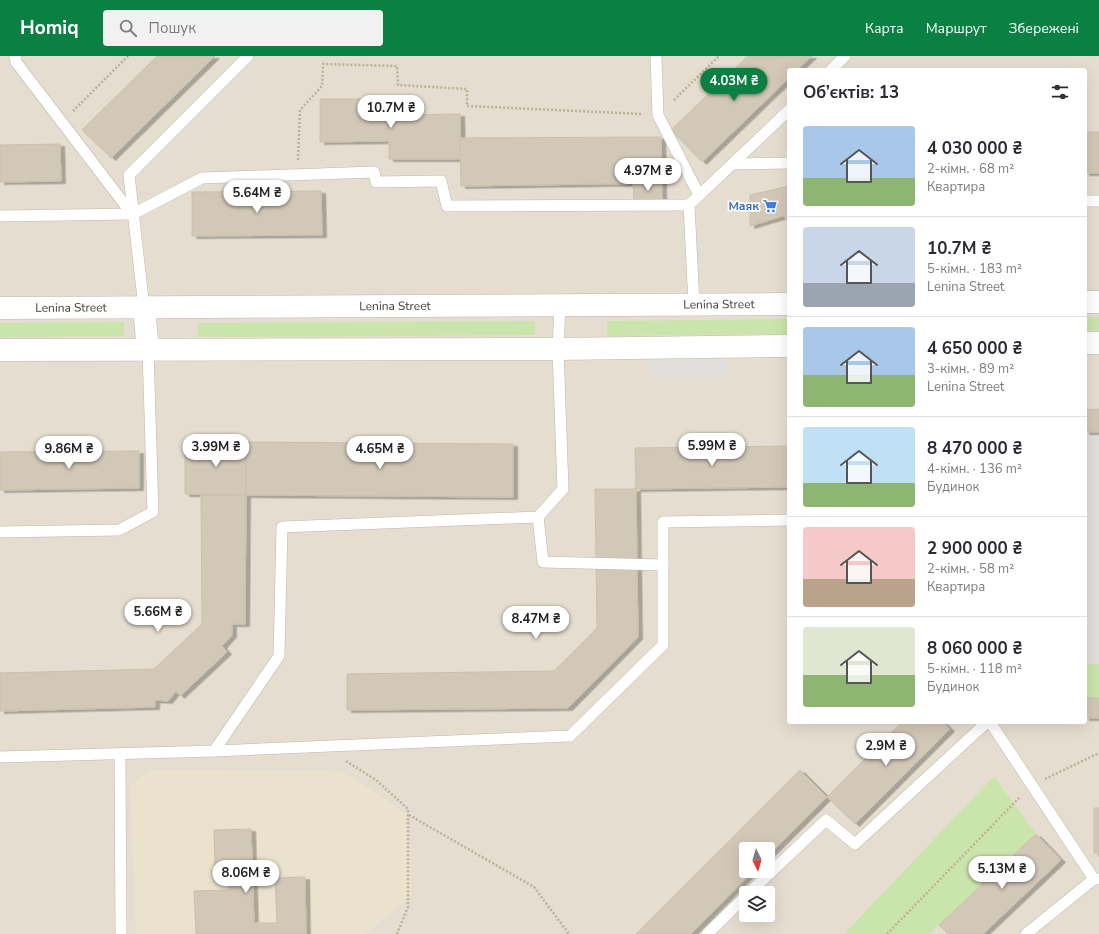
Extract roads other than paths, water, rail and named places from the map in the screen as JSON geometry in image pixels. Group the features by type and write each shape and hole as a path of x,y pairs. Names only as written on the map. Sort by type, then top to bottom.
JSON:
{"street":[{"path":"1087,302 1099,302"},
{"name":"Lenina Street","path":"0,308 787,304"},
{"path":"144,308 148,350"},
{"path":"1087,343 1099,343"},
{"path":"0,350 787,346"}],"lane":[{"path":"15,56 16,62 133,214"},
{"path":"144,308 129,175 248,56"},
{"path":"656,56 658,115 700,195"},
{"path":"833,68 845,56"},
{"path":"0,216 133,214 202,178 374,172 376,182 441,181 447,206 689,205 787,112"},
{"path":"732,164 787,163"},
{"path":"1087,201 1099,201"},
{"path":"689,205 694,304"},
{"path":"214,752 279,656 282,526 538,517 563,489 558,348 560,305"},
{"path":"0,532 119,530 153,512 148,350"},
{"path":"538,517 543,562 663,565"},
{"path":"0,757 214,752 570,736 663,645 663,522 787,520"},
{"path":"756,886 826,820 855,844 985,724"},
{"path":"991,724 1096,879 1026,934"},
{"path":"120,754 121,934"},
{"path":"707,934 739,903"}],"place":[{"name":"Маяк","path":"770,206"}]}
